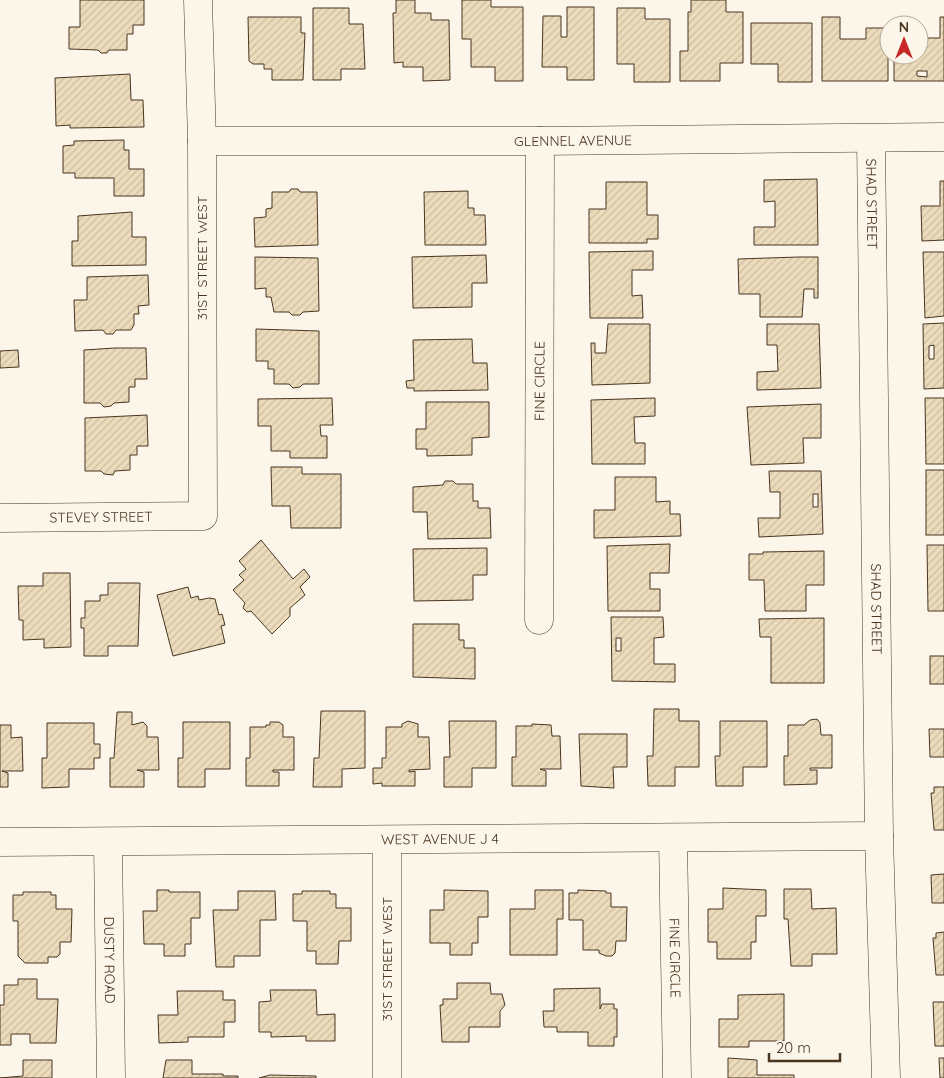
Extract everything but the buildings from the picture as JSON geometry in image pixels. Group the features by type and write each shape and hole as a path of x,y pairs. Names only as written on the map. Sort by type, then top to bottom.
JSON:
{"street":[{"name":"31ST STREET WEST","path":"198,0 202,141 204,516"},
{"name":"GLENNEL AVENUE","path":"202,141 944,138"},
{"name":"SHAD STREET","path":"871,139 879,836 886,1078"},
{"name":"FINE CIRCLE","path":"539,620 540,141"},
{"name":"STEVEY STREET","path":"0,518 204,516"},
{"name":"WEST AVENUE J 4","path":"0,842 879,836"},
{"name":"FINE CIRCLE","path":"672,838 677,1078"},
{"name":"31ST STREET WEST","path":"387,1078 388,840"},
{"name":"DUSTY ROAD","path":"108,842 111,1078"}]}
